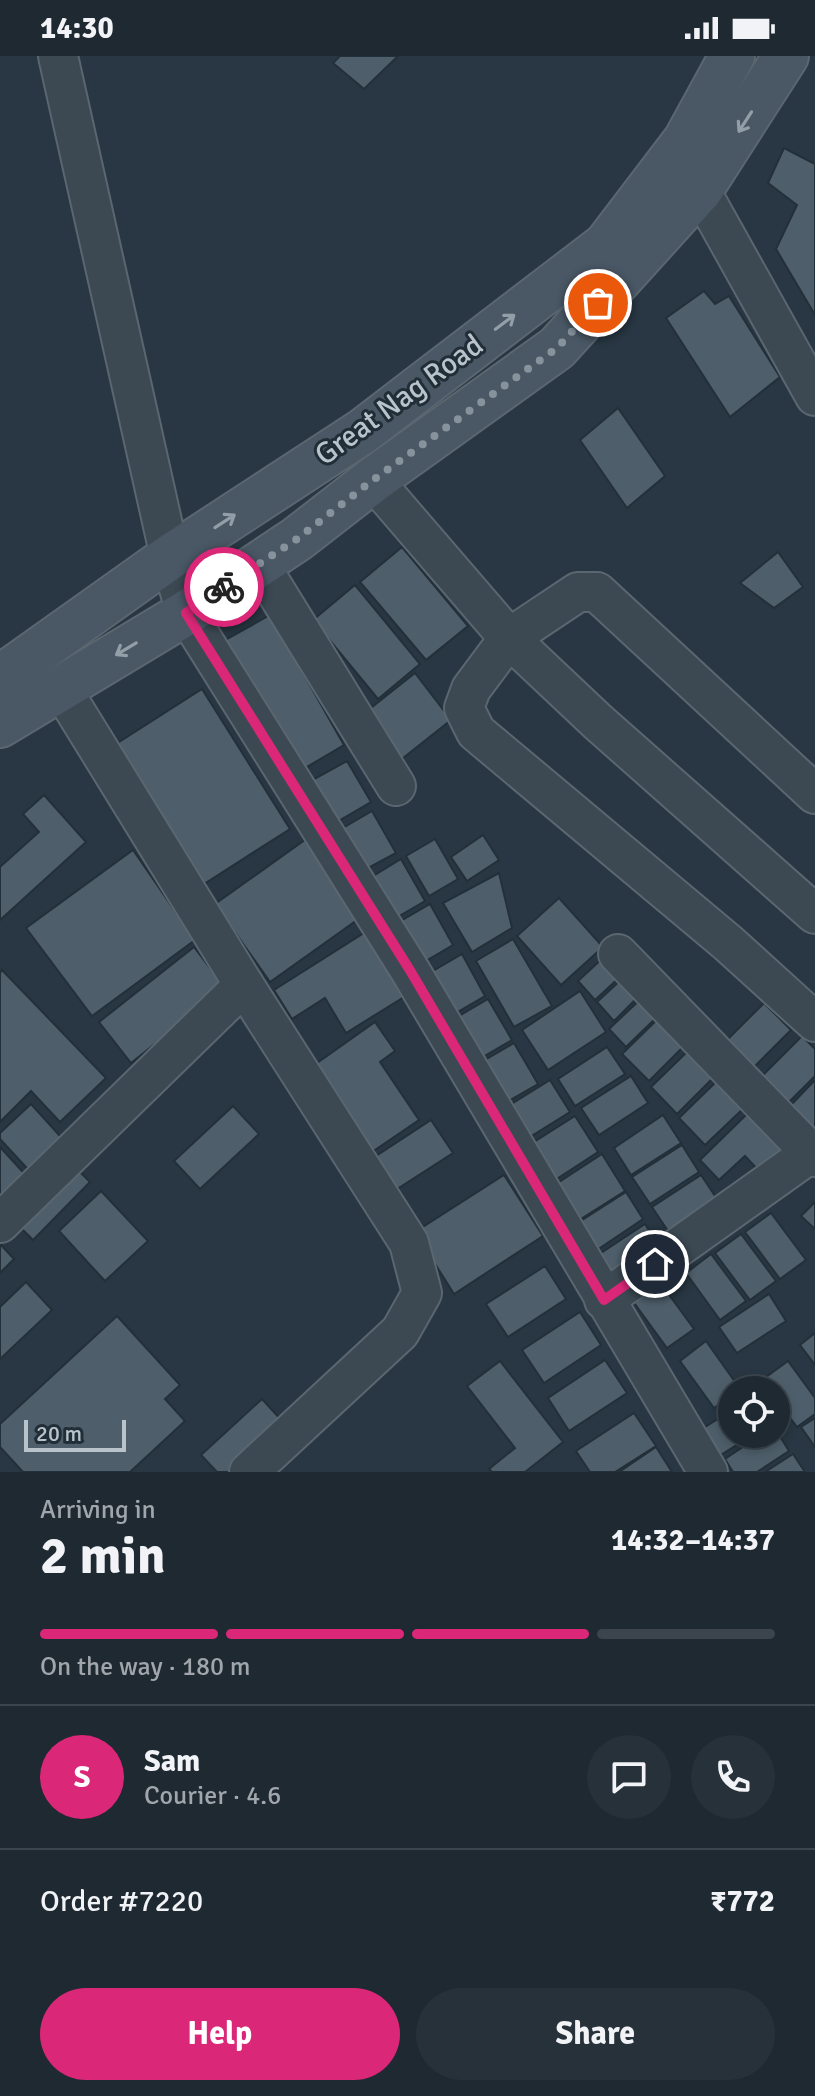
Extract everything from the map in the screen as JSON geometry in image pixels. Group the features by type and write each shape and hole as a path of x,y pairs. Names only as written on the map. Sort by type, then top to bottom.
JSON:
{"main road":[{"name":"Great Nag Road","path":"0,678 170,557 363,431 606,245 686,140 732,56"},
{"name":"Great Nag Road","path":"0,725 186,613 297,539 373,480 557,348 700,190 786,56"}],"street":[{"path":"58,56 170,557 186,613 411,972 708,1472"},
{"path":"700,190 815,396"},
{"path":"373,480 509,638 598,722 815,914"},
{"path":"259,564 396,786"},
{"path":"815,794 597,592 578,592 509,638 471,689 464,708 476,732 728,943 815,1022"},
{"path":"61,688 244,985 409,1243 422,1293 400,1332 249,1472"},
{"path":"604,1300 814,1154 618,954"},
{"path":"0,1223 244,985"}],"building":[{"path":"340,56 398,56 364,89 333,63"},
{"path":"784,148 815,164 815,315 776,249 797,205 768,183"},
{"path":"704,291 715,304 729,296 780,377 730,417 666,318"},
{"path":"618,408 665,476 627,508 580,440"},
{"path":"402,547 468,626 426,660 360,582"},
{"path":"778,552 803,587 774,608 740,583"},
{"path":"355,585 420,664 378,699 313,620"},
{"path":"270,615 344,745 295,774 220,643"},
{"path":"415,673 451,720 398,762 362,715"},
{"path":"202,689 290,829 204,884 116,744"},
{"path":"347,761 371,802 335,823 311,781"},
{"path":"44,795 86,842 0,920 0,867 39,832 23,814"},
{"path":"372,811 396,853 359,873 336,832"},
{"path":"483,835 499,860 467,881 451,857"},
{"path":"309,837 364,915 270,982 215,904"},
{"path":"435,839 458,879 429,896 406,856"},
{"path":"133,850 195,940 92,1016 26,928"},
{"path":"401,859 425,901 389,922 365,881"},
{"path":"499,873 512,928 472,952 443,903"},
{"path":"559,898 603,947 561,985 517,936"},
{"path":"430,904 453,945 417,966 394,925"},
{"path":"364,933 404,997 346,1033 325,998 292,1019 274,990"},
{"path":"513,939 552,1006 514,1027 476,961"},
{"path":"194,947 225,988 131,1063 99,1022"},
{"path":"462,954 485,996 449,1017 426,975"},
{"path":"605,956 622,975 595,1000 578,981"},
{"path":"2,970 106,1078 60,1122 31,1091 0,1122"},
{"path":"624,977 640,995 614,1021 597,1002"},
{"path":"580,991 606,1032 548,1070 522,1030"},
{"path":"645,995 662,1012 626,1047 609,1029"},
{"path":"488,999 512,1040 476,1061 452,1020"},
{"path":"764,1003 791,1030 750,1071 723,1044"},
{"path":"664,1013 690,1040 649,1081 622,1054"},
{"path":"375,1022 395,1051 380,1062 419,1120 369,1154 310,1068"},
{"path":"802,1036 815,1049 815,1076 787,1104 761,1077"},
{"path":"514,1043 538,1084 502,1105 478,1064"},
{"path":"607,1047 625,1074 575,1106 558,1079"},
{"path":"692,1047 718,1073 677,1114 651,1087"},
{"path":"631,1076 648,1103 599,1135 581,1108"},
{"path":"720,1078 747,1105 705,1145 679,1118"},
{"path":"550,1080 570,1112 525,1140 505,1108"},
{"path":"815,1080 815,1131 790,1106"},
{"path":"31,1104 69,1146 36,1178 0,1139 0,1133"},
{"path":"233,1106 259,1134 200,1189 174,1161"},
{"path":"749,1112 785,1150 761,1173 745,1156 719,1180 700,1160"},
{"path":"663,1115 681,1143 631,1175 614,1148"},
{"path":"575,1116 598,1152 549,1184 526,1147"},
{"path":"431,1120 453,1153 394,1191 373,1158"},
{"path":"682,1145 699,1172 650,1204 632,1177"},
{"path":"0,1147 31,1181 0,1210"},
{"path":"602,1154 625,1191 576,1222 553,1186"},
{"path":"72,1164 90,1182 33,1240 15,1222"},
{"path":"504,1175 543,1236 454,1294 415,1232"},
{"path":"701,1175 719,1202 670,1234 652,1207"},
{"path":"101,1191 148,1241 105,1281 59,1231"},
{"path":"626,1192 643,1219 594,1252 576,1224"},
{"path":"815,1202 815,1229 801,1216"},
{"path":"771,1213 806,1260 780,1279 745,1232"},
{"path":"645,1224 662,1251 613,1284 595,1257"},
{"path":"741,1234 776,1281 750,1300 715,1253"},
{"path":"0,1244 14,1259 0,1273"},
{"path":"711,1254 746,1301 720,1320 686,1273"},
{"path":"545,1266 566,1299 508,1337 486,1304"},
{"path":"659,1281 694,1329 667,1348 632,1300"},
{"path":"26,1282 52,1310 0,1359 0,1307"},
{"path":"769,1294 786,1321 737,1353 719,1327"},
{"path":"580,1312 601,1345 544,1383 522,1350"},
{"path":"117,1316 180,1385 165,1399 185,1421 130,1472 23,1472 0,1447 0,1424"},
{"path":"815,1333 815,1365 800,1345"},
{"path":"706,1341 731,1376 718,1376 718,1405 714,1408 680,1361"},
{"path":"605,1360 627,1393 569,1431 548,1398"},
{"path":"500,1361 563,1442 525,1472 492,1472 489,1469 515,1448 467,1386"},
{"path":"788,1361 815,1398 815,1414 797,1427 790,1418 790,1376 767,1376"},
{"path":"262,1399 283,1422 228,1472 217,1472 201,1455"},
{"path":"634,1413 656,1446 615,1472 590,1472 576,1451"},
{"path":"815,1418 815,1447 801,1427"},
{"path":"718,1419 718,1448 732,1448 719,1456 702,1429"},
{"path":"656,1447 672,1472 619,1472"},
{"path":"741,1448 787,1448 789,1451 757,1472 733,1472 725,1459"},
{"path":"793,1454 805,1472 765,1472"}],"way so far":[{"path":"224,587 297,539 373,480 557,348 598,303"}],"route":[{"path":"224,587 186,613 411,972 604,1300 655,1264"}]}
